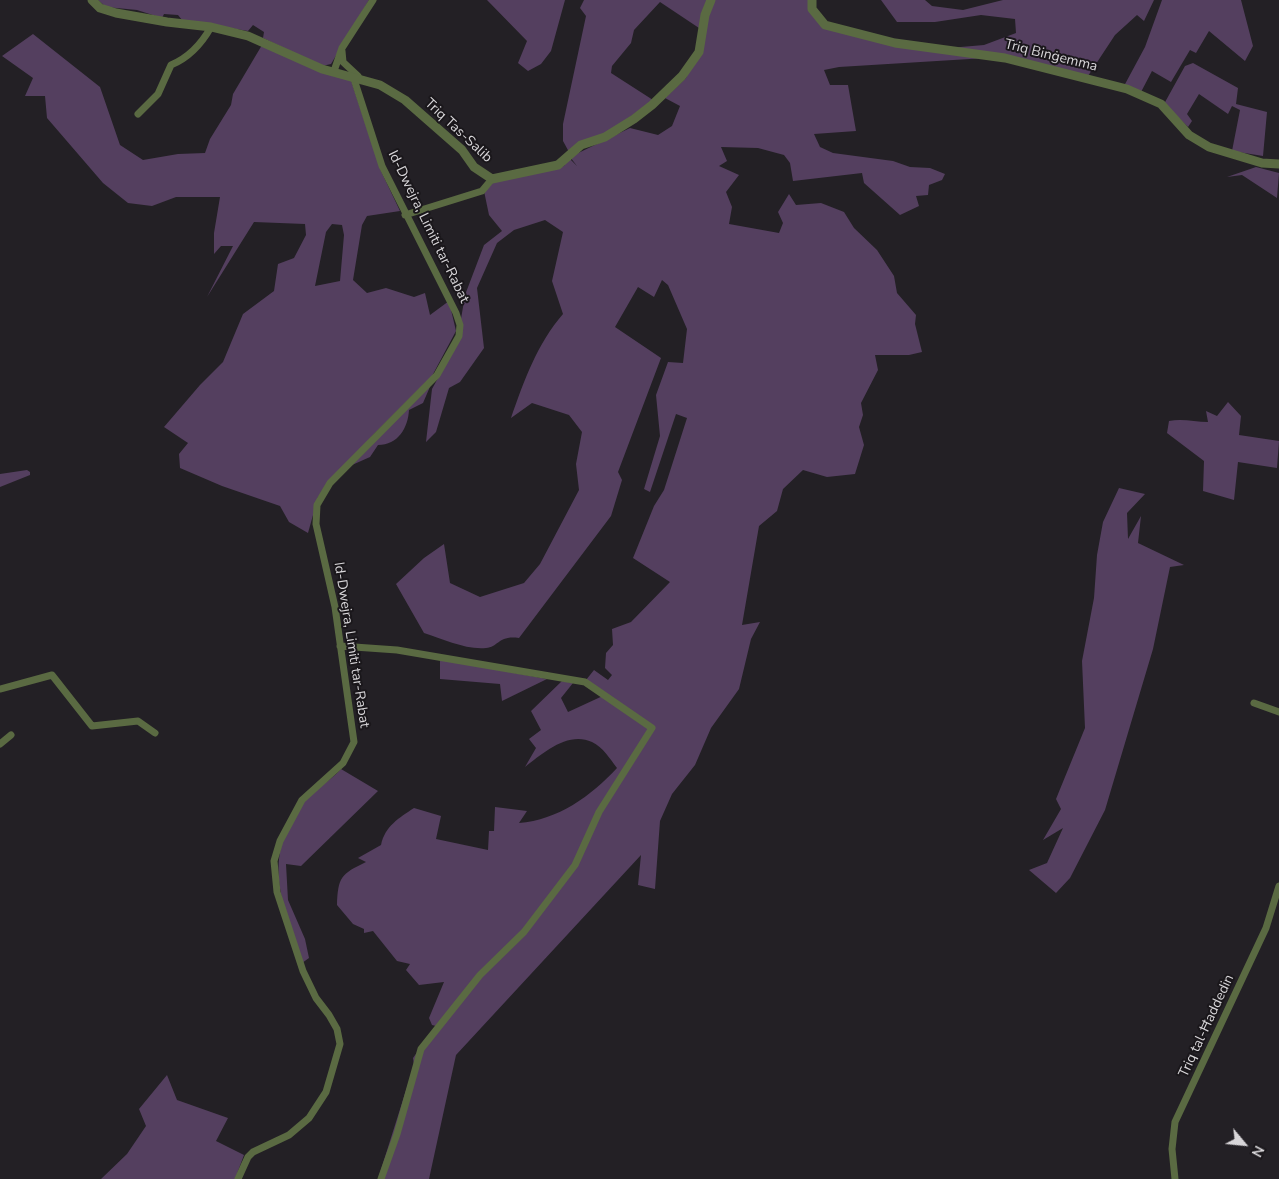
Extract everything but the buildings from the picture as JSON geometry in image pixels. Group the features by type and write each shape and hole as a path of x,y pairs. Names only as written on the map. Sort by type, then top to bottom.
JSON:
{"street":[{"name":"Triq Tas-Salib","path":"92,0 100,8 116,13 168,22 211,26 248,36 322,69 380,84 405,100 462,150 474,167 492,179 558,165 581,145 605,137 652,105 682,76 699,52 705,15 711,0"},
{"path":"334,71 342,48 373,0"},
{"name":"Triq Binġemma","path":"812,0 812,9 825,25 895,43 1005,58 1127,89 1160,104 1189,135 1209,147 1262,163 1279,164"},
{"path":"138,114 158,94 171,65 180,61 203,40 211,26"},
{"path":"342,48 343,62 356,77"},
{"name":"Id-Dwejra, Limiti tar-Rabat","path":"238,1179 248,1157 253,1152 289,1135 309,1118 326,1092 340,1044 337,1029 316,998 303,971 277,892 274,861 280,841 302,800 343,763 354,742 335,607 316,524 318,505 330,483 437,375 459,336 460,325 456,313 382,166 356,77"},
{"path":"405,215 482,191 492,179"},
{"path":"340,646 397,650 585,682 652,728 599,812 575,865 524,932 480,975 421,1049 381,1179"},
{"path":"0,689 52,675 92,726 138,721 155,732"},
{"path":"1254,703 1279,712"},
{"path":"0,744 11,735"},
{"name":"Triq tal-Ħaddedin","path":"1175,1179 1172,1149 1175,1122 1258,945 1279,886"}],"shaded area":[{"path":"98,0 369,0 331,64 322,66 263,38 264,32 253,25 248,31 182,20 178,15 164,14 162,18 137,10 106,7"},
{"path":"487,0 565,0 551,51 541,64 528,71 518,63 527,41"},
{"path":"584,0 708,0 699,28 660,2 634,30 631,43 612,66 611,73 653,100 607,134 569,152 563,141 563,124 586,16 580,8"},
{"path":"714,0 810,0 823,25 986,58 839,67 824,70 830,85 848,85 856,131 814,134 820,147 833,153 893,161 910,167 930,168 945,174 942,180 929,185 928,195 916,196 919,206 900,215 864,183 862,173 793,181 790,163 784,155 758,148 721,147 727,161 719,166 739,175 726,192 732,207 729,224 779,233 783,223 778,212 789,194 796,205 821,203 844,212 854,228 877,250 894,276 897,293 916,315 915,324 922,352 909,355 875,355 878,370 861,403 863,415 859,427 864,445 855,474 827,477 803,470 783,489 777,511 759,526 742,625 760,622 751,639 739,689 711,728 695,765 672,794 660,821 655,889 638,885 641,855 456,1055 429,1179 378,1179 414,1065 413,1058 436,1026 432,1025 429,1018 444,982 419,985 406,970 410,964 397,961 373,931 364,933 364,929 353,924 337,905 340,882 346,873 366,862 358,858 381,845 389,828 414,808 441,816 436,839 488,850 489,831 494,831 495,807 527,811 519,823 533,821 560,812 573,805 607,778 617,768 600,747 583,739 565,741 556,745 525,767 536,748 529,739 541,730 531,711 562,681 573,683 561,698 568,712 607,694 586,680 594,670 608,680 612,675 605,668 606,653 613,645 612,629 631,622 670,582 633,558 654,506 664,490 687,418 676,414 650,492 644,489 660,436 656,395 668,362 683,363 687,329 668,285 662,280 654,297 638,287 615,327 661,358 618,472 622,480 611,516 519,638 507,638 494,646 478,648 455,644 424,633 396,584 424,558 444,544 450,583 480,597 524,583 540,564 579,490 576,464 582,432 569,415 532,403 511,418 526,377 539,350 563,314 552,281 563,232 545,220 514,230 497,243 477,288 484,348 460,382 449,388 436,432 426,442 432,389 462,334 461,319 465,295 484,245 502,231 489,215 484,191 494,182 564,166 568,157 577,166 570,157 630,128 658,135 672,126 680,106 665,98 686,78"},
{"path":"881,0 925,0 932,6 963,10 1003,0 1154,0 1144,21 1137,15 1115,35 1088,76 949,48 984,45 1016,33 1015,19 981,15 935,22 897,22"},
{"path":"1162,0 1241,0 1253,46 1245,61 1209,31 1196,53 1190,50 1171,82 1152,71 1141,92 1124,86 1145,47"},
{"path":"33,34 100,87 120,145 143,160 178,154 205,153 210,139 231,105 233,94 262,45 351,80 381,171 400,211 367,216 362,225 353,280 367,293 386,288 414,297 425,293 430,315 449,301 456,331 432,376 374,434 318,497 308,533 289,522 280,506 222,486 180,468 179,454 188,443 164,427 200,385 223,362 243,314 274,291 278,264 294,258 306,235 305,224 254,222 207,297 233,246 221,246 214,254 214,233 220,197 176,197 152,206 128,203 103,183 47,118 45,96 25,96 33,78 2,56","holes":["332,224 342,225 344,235 340,281 315,286 326,232"]},
{"path":"1193,63 1238,88 1236,104 1267,112 1263,156 1232,151 1240,110 1232,106 1228,114 1199,94 1187,114 1192,121 1188,127 1164,104 1185,66"},
{"path":"1256,167 1279,173 1277,198 1242,175 1227,177"},
{"path":"432,382 423,403 409,410 407,423 401,434 391,442 378,445 370,457 352,465"},
{"path":"1228,402 1241,416 1239,435 1279,441 1277,468 1238,462 1234,500 1203,491 1204,461 1167,433 1169,421 1208,422 1206,411 1217,416"},
{"path":"27,470 30,472 30,475 0,487 0,474"},
{"path":"1119,488 1145,494 1127,513 1128,539 1141,516 1138,543 1184,565 1170,567 1153,649 1105,810 1070,878 1056,893 1029,870 1047,863 1063,828 1043,840 1061,809 1056,799 1085,728 1082,661 1094,598 1097,555 1103,522"},
{"path":"440,659 547,679 502,701 500,684 440,679"},
{"path":"341,769 378,791 301,866 286,864 288,900 305,939 309,958 302,963 288,921 279,882 282,843 290,823 303,802"},
{"path":"167,1075 177,1100 228,1118 216,1141 244,1155 235,1179 101,1179 127,1154 146,1126 139,1109"}]}
